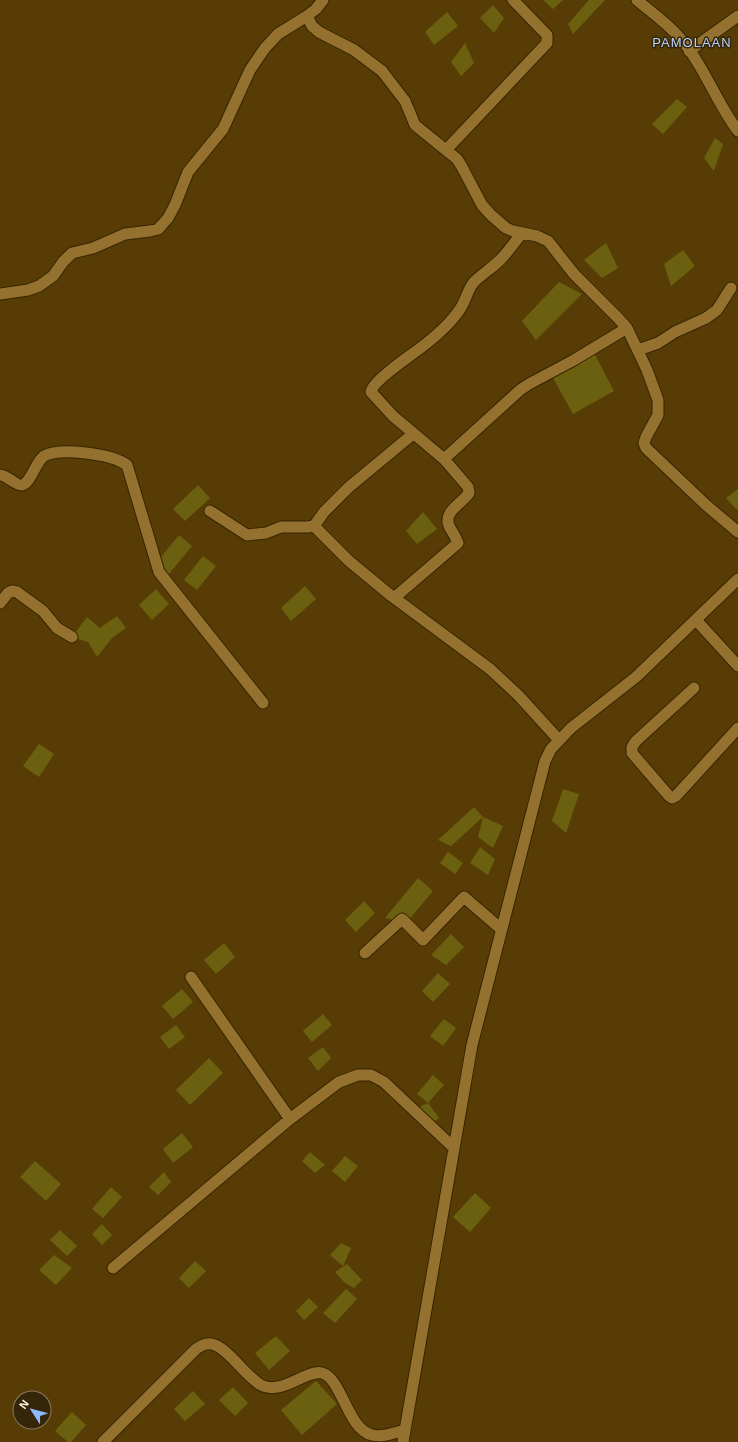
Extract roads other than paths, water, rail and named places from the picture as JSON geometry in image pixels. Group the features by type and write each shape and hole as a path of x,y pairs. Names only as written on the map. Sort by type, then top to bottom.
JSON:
{"street":[{"path":"0,294 28,290 39,286 53,276 63,262 72,253 93,248 125,234 158,229 168,218 175,205 188,172 224,129 250,70 265,48 278,34 307,16 316,9 323,0"},
{"path":"446,150 547,43 547,35 513,0"},
{"path":"637,0 679,37 738,131"},
{"path":"307,16 312,26 319,32 354,50 382,71 404,101 415,124 457,160 482,206 502,225 513,231 521,234 537,236 548,241 577,277 627,328 647,370 658,400 658,414 646,437 644,443 646,448 706,505 738,532"},
{"path":"689,51 738,16"},
{"path":"394,598 458,543 449,527 448,516 469,492 468,487 444,459 413,434 379,403 370,392 372,388 393,368 424,345 452,320 462,306 474,282 500,260 521,234"},
{"path":"638,350 658,343 675,332 706,318 717,310 731,288"},
{"path":"444,459 520,390 627,328"},
{"path":"210,511 245,534 266,532 282,527 314,526 324,512 349,487 413,434"},
{"path":"0,475 5,475 19,485 22,485 35,469 39,460 45,456 73,451 114,459 127,465 159,572 263,703"},
{"path":"314,526 349,561 394,598 490,669 518,695 559,740"},
{"path":"403,1442 472,1045 545,760 559,740 571,728 636,677 738,579"},
{"path":"0,603 8,593 12,591 17,592 43,611 58,628 72,637"},
{"path":"696,620 738,666"},
{"path":"694,688 636,740 632,747 632,753 669,796 672,798 676,796 738,728"},
{"path":"365,953 402,919 423,940 464,896 501,929"},
{"path":"191,977 290,1120"},
{"path":"113,1268 290,1120 339,1082 358,1075 370,1075 384,1082 454,1148"},
{"path":"103,1442 196,1349 207,1344 217,1344 251,1379 263,1386 275,1388 313,1373 322,1373 331,1378 354,1420 363,1430 372,1436 386,1435 405,1430"}],"district":[{"name":"PAMOLAAN","path":"692,42"}]}
